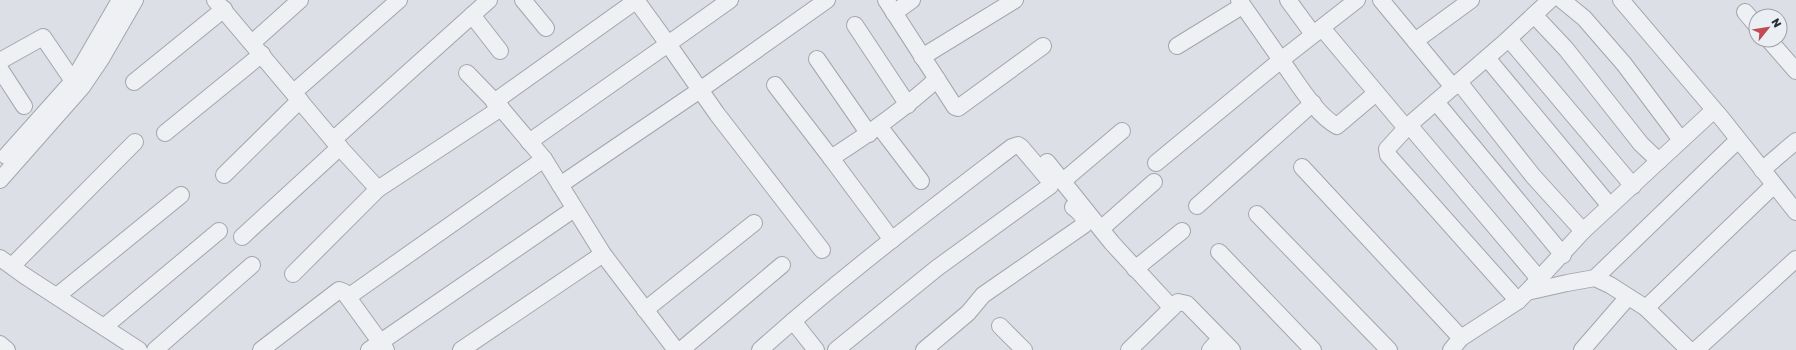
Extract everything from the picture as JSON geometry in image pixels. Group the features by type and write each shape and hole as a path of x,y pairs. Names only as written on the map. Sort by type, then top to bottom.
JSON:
{"street":[{"path":"0,163 73,81 120,0"},
{"path":"0,180 82,87 101,59 135,0"},
{"path":"165,134 257,49 300,0"},
{"path":"224,175 297,96 399,0"},
{"path":"242,237 337,143 489,0"},
{"path":"523,0 546,28"},
{"path":"293,274 378,189 498,105 636,0 700,90 822,250"},
{"path":"529,142 730,0"},
{"path":"560,186 700,90 827,0"},
{"path":"912,0 890,6 955,107 961,108 1043,46"},
{"path":"922,57 1015,0"},
{"path":"1288,0 1405,124 1540,280"},
{"path":"1156,163 1355,0"},
{"path":"1381,0 1415,41 1456,85 1533,176 1583,231"},
{"path":"1415,41 1471,0"},
{"path":"1523,297 1388,155 1387,149 1405,124 1436,102 1456,85 1509,39 1550,0"},
{"path":"1562,0 1584,18 1624,64 1681,140"},
{"path":"1621,0 1714,110 1796,212"},
{"path":"1177,46 1240,3 1313,103 1331,123 1337,126 1376,93"},
{"path":"134,82 220,4 337,143 378,189"},
{"path":"1745,12 1748,16"},
{"path":"1534,14 1566,49 1641,144 1659,161"},
{"path":"472,15 500,51"},
{"path":"855,25 908,105"},
{"path":"0,61 43,37 73,81"},
{"path":"1509,39 1633,186"},
{"path":"1776,48 1796,70"},
{"path":"1487,58 1610,206"},
{"path":"816,59 874,130 921,181"},
{"path":"0,69 24,106"},
{"path":"467,73 498,105 544,159 574,210 604,254 676,350"},
{"path":"831,158 874,130 908,105 937,79"},
{"path":"775,85 892,240"},
{"path":"1436,102 1562,255"},
{"path":"1197,206 1313,103"},
{"path":"1302,167 1457,346 1523,297 1583,231 1714,110"},
{"path":"836,350 937,268 1056,182 1122,131"},
{"path":"1523,297 1567,283 1595,278 1738,140"},
{"path":"1762,170 1796,141"},
{"path":"135,142 6,262 139,350"},
{"path":"760,350 793,320 892,240 1015,145 1021,147 1102,228 1135,269 1172,308"},
{"path":"924,350 968,313 983,295 1084,226 1085,221 1083,217 1056,182 1034,146"},
{"path":"348,297 544,159"},
{"path":"1102,228 1154,182"},
{"path":"1646,308 1774,185"},
{"path":"56,296 181,195"},
{"path":"261,350 339,290 344,292 348,297 378,348 574,210"},
{"path":"1257,214 1389,350"},
{"path":"645,310 754,223"},
{"path":"104,327 219,230"},
{"path":"1135,269 1182,231"},
{"path":"1219,252 1313,350"},
{"path":"461,350 604,254"},
{"path":"1696,350 1796,259"},
{"path":"155,350 252,265"},
{"path":"682,350 782,265"},
{"path":"1595,278 1646,308 1680,347"},
{"path":"1582,350 1628,297"},
{"path":"1128,350 1178,302 1187,304 1215,344 1232,350"},
{"path":"793,320 816,350"},
{"path":"1000,326 1024,350"},
{"path":"0,344 7,350"}]}
